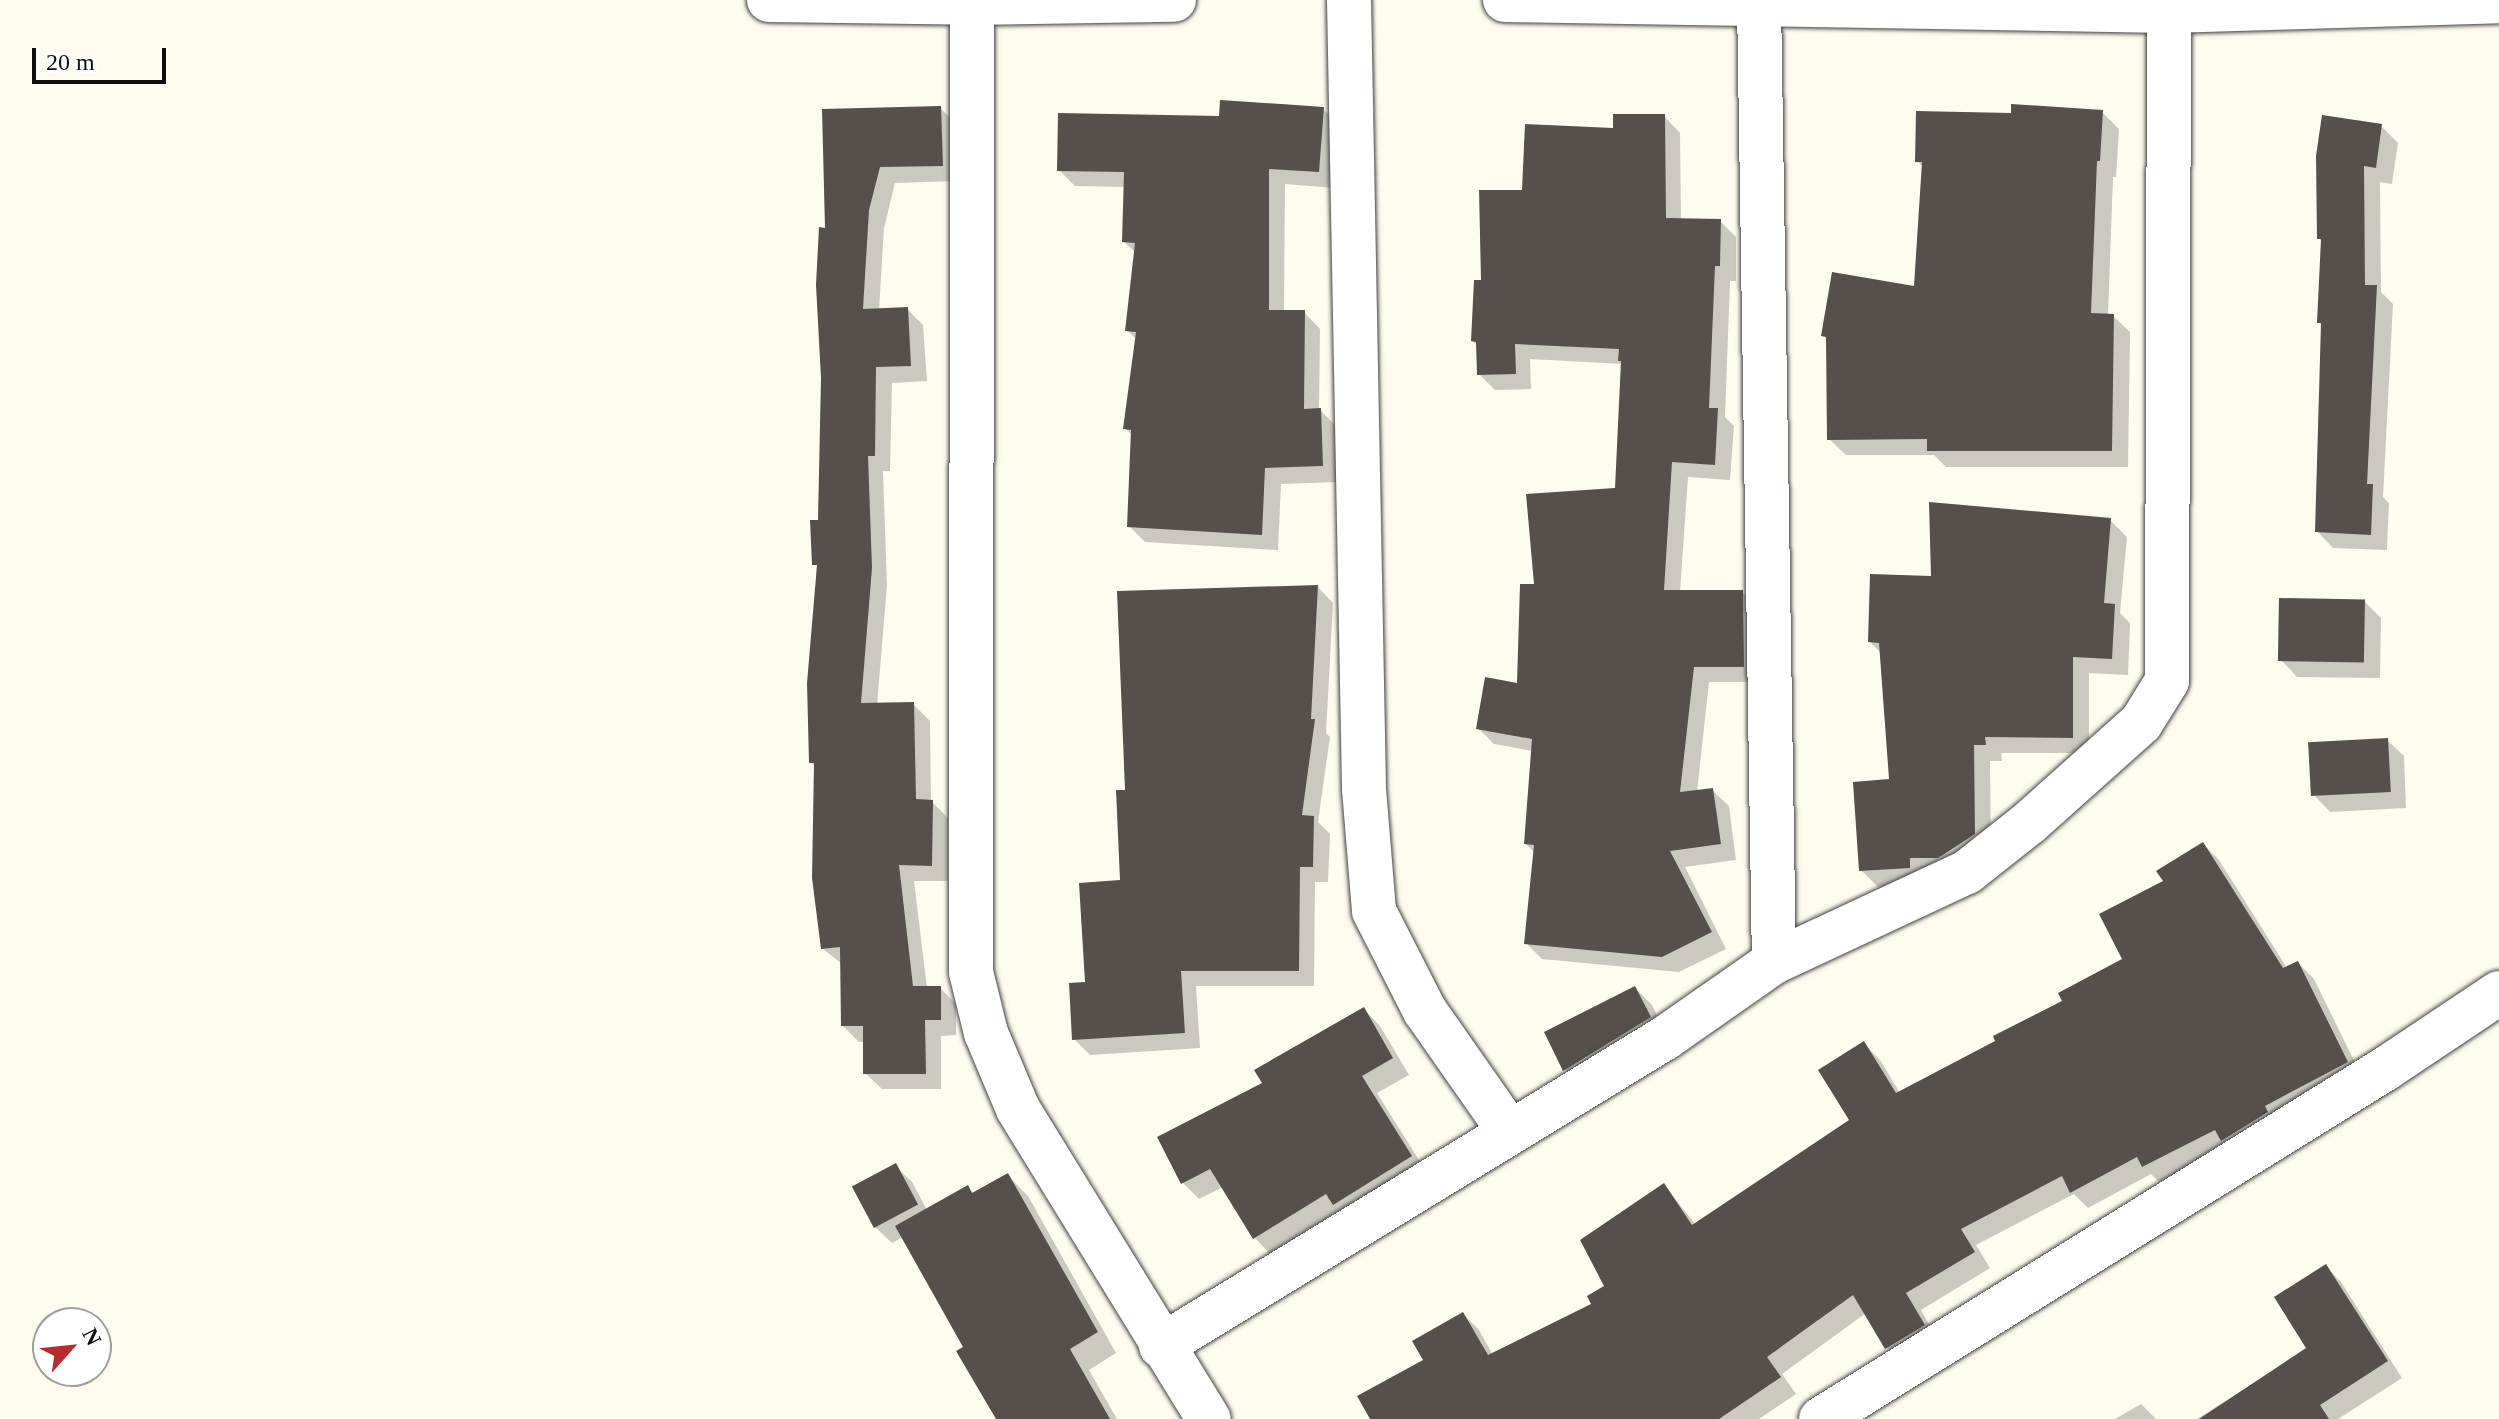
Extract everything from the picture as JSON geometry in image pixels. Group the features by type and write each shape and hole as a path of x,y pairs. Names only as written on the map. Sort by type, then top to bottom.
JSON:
{"street":[{"path":"769,0 972,3 1174,0"},
{"path":"1349,0 1364,789 1374,911 1425,1011 1509,1131"},
{"path":"1505,0 2169,11 2499,1"},
{"path":"1759,2 1774,962"},
{"path":"972,3 971,972 986,1033 1018,1109 1161,1346 1209,1419"},
{"path":"1161,1346 1665,1038 1774,962 1967,872 2029,823 2141,723 2167,681 2169,11"},
{"path":"1821,1419 2385,1069 2499,993"}],"building":[{"path":"1220,100 1324,107 1319,172 1269,169 1269,310 1305,310 1304,409 1321,408 1323,466 1265,468 1262,535 1127,527 1131,430 1123,429 1136,332 1125,331 1135,243 1122,242 1124,172 1057,171 1058,113 1219,116"},
{"path":"2011,104 2103,110 2100,161 2097,161 2091,313 2114,314 2112,451 1927,451 1927,439 1827,440 1826,337 1821,336 1832,272 1914,286 1922,162 1915,162 1916,111 2011,113"},
{"path":"941,106 943,166 880,167 869,210 863,309 908,307 911,366 876,367 875,456 868,456 872,568 861,703 914,702 916,799 933,800 932,866 899,865 913,986 941,986 941,1020 925,1020 926,1074 863,1074 863,1026 841,1026 840,947 821,949 812,878 814,763 809,763 807,683 817,565 812,565 810,520 818,520 821,378 816,285 819,227 825,228 822,109"},
{"path":"1613,114 1665,114 1666,218 1721,219 1720,266 1715,266 1709,408 1718,408 1715,465 1672,462 1664,590 1743,590 1744,667 1694,667 1680,792 1713,788 1721,844 1670,851 1712,932 1662,957 1524,944 1534,845 1524,844 1532,739 1476,729 1485,677 1517,683 1520,584 1534,584 1526,494 1615,488 1621,361 1618,361 1619,349 1515,344 1516,374 1477,375 1476,342 1471,341 1474,280 1481,280 1479,190 1522,190 1525,124 1613,128"},
{"path":"2322,115 2382,124 2376,168 2364,166 2365,285 2377,285 2367,484 2373,484 2371,535 2315,532 2321,323 2317,323 2321,239 2317,239 2316,156"},
{"path":"1929,502 2111,518 2104,603 2115,604 2112,659 2073,657 2073,738 1985,737 1986,745 1974,745 1975,834 1938,858 1910,858 1910,868 1859,871 1853,782 1889,779 1879,643 1868,642 1870,574 1931,576"},
{"path":"1318,585 1311,719 1315,719 1302,815 1314,816 1313,867 1300,867 1299,971 1181,971 1185,1033 1072,1040 1069,983 1085,982 1079,883 1120,880 1116,790 1125,790 1117,591"},
{"path":"2279,598 2365,600 2364,662 2278,661"},
{"path":"2388,738 2391,792 2311,796 2308,742"},
{"path":"2203,842 2283,968 2298,961 2348,1062 2265,1106 2268,1112 2221,1141 2215,1130 2142,1167 2137,1157 2070,1193 2062,1176 1961,1229 1975,1252 1906,1293 1925,1325 1885,1349 1853,1295 1767,1357 1781,1377 1719,1419 1370,1419 1357,1396 1423,1360 1412,1341 1463,1312 1488,1355 1591,1304 1587,1296 1604,1286 1580,1240 1664,1183 1692,1225 1849,1120 1818,1070 1864,1041 1896,1093 1995,1041 1993,1036 2062,1001 2058,993 2122,959 2099,914 2163,881 2156,871"},
{"path":"1635,986 1651,1017 1563,1071 1544,1032"},
{"path":"1364,1007 1393,1058 1362,1076 1412,1156 1333,1205 1326,1194 1253,1239 1210,1169 1181,1184 1157,1137 1262,1083 1254,1070"},
{"path":"896,1163 918,1204 874,1228 852,1186"},
{"path":"1008,1173 1098,1332 1070,1349 1110,1419 996,1419 956,1351 963,1347 895,1226 968,1185 972,1193"},
{"path":"2326,1264 2388,1361 2320,1405 2329,1419 2199,1419 2306,1348 2274,1297"}]}
